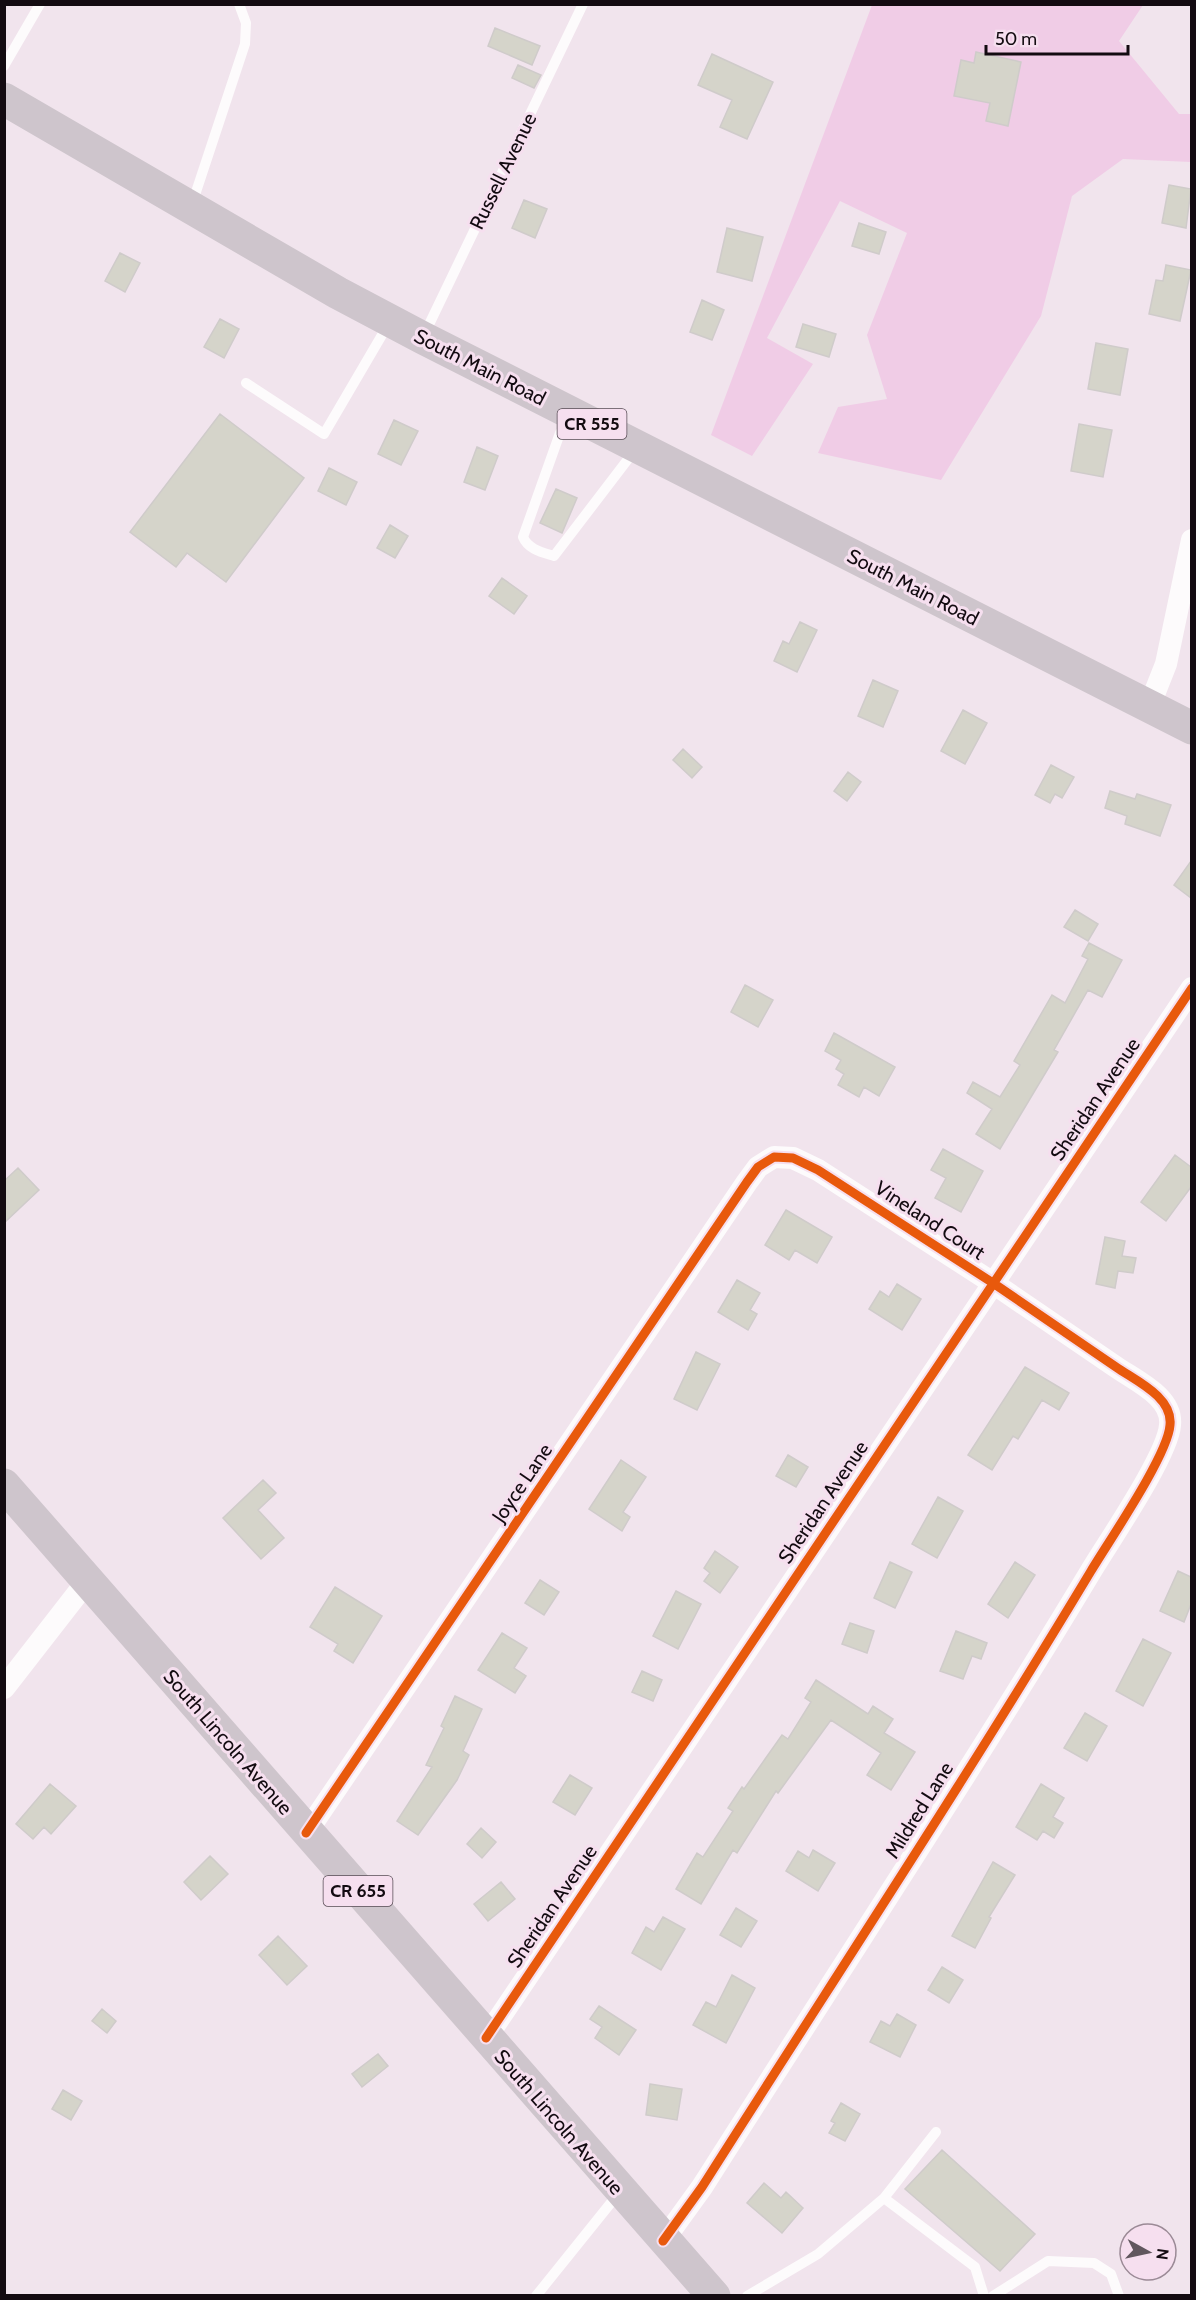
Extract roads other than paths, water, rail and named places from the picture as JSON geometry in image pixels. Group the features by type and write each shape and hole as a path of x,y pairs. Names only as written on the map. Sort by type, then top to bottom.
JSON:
{"main road":[{"name":"South Main Road","path":"4,99 423,338 1191,728"},
{"name":"South Lincoln Avenue","path":"4,1485 663,2241 714,2295"}],"street":[{"path":"1149,707 1166,664 1191,540"},
{"name":"Sheridan Avenue","path":"486,2038 1191,988"},
{"name":"Vineland Court","path":"772,1158 781,1156 793,1158 818,1170 993,1283 1151,1391"},
{"name":"Joyce Lane","path":"306,1833 747,1182 758,1167 772,1158"},
{"name":"Mildred Lane","path":"663,2241 727,2147 1075,1598 1151,1471 1170,1426 1167,1407 1151,1391"},
{"path":"4,1688 88,1580"}],"lane":[{"path":"4,66 40,4"},
{"path":"191,207 245,44 246,23 239,4"},
{"name":"Russell Avenue","path":"423,338 583,4"},
{"path":"246,383 324,435 391,321"},
{"path":"575,416 560,433 523,537 526,543 538,551 554,556 637,447"},
{"path":"747,2295 818,2254 884,2198 936,2132"},
{"path":"536,2295 620,2191"},
{"path":"884,2198 975,2267 984,2295"},
{"path":"993,2295 1048,2261 1094,2263 1111,2274 1119,2295"}]}
